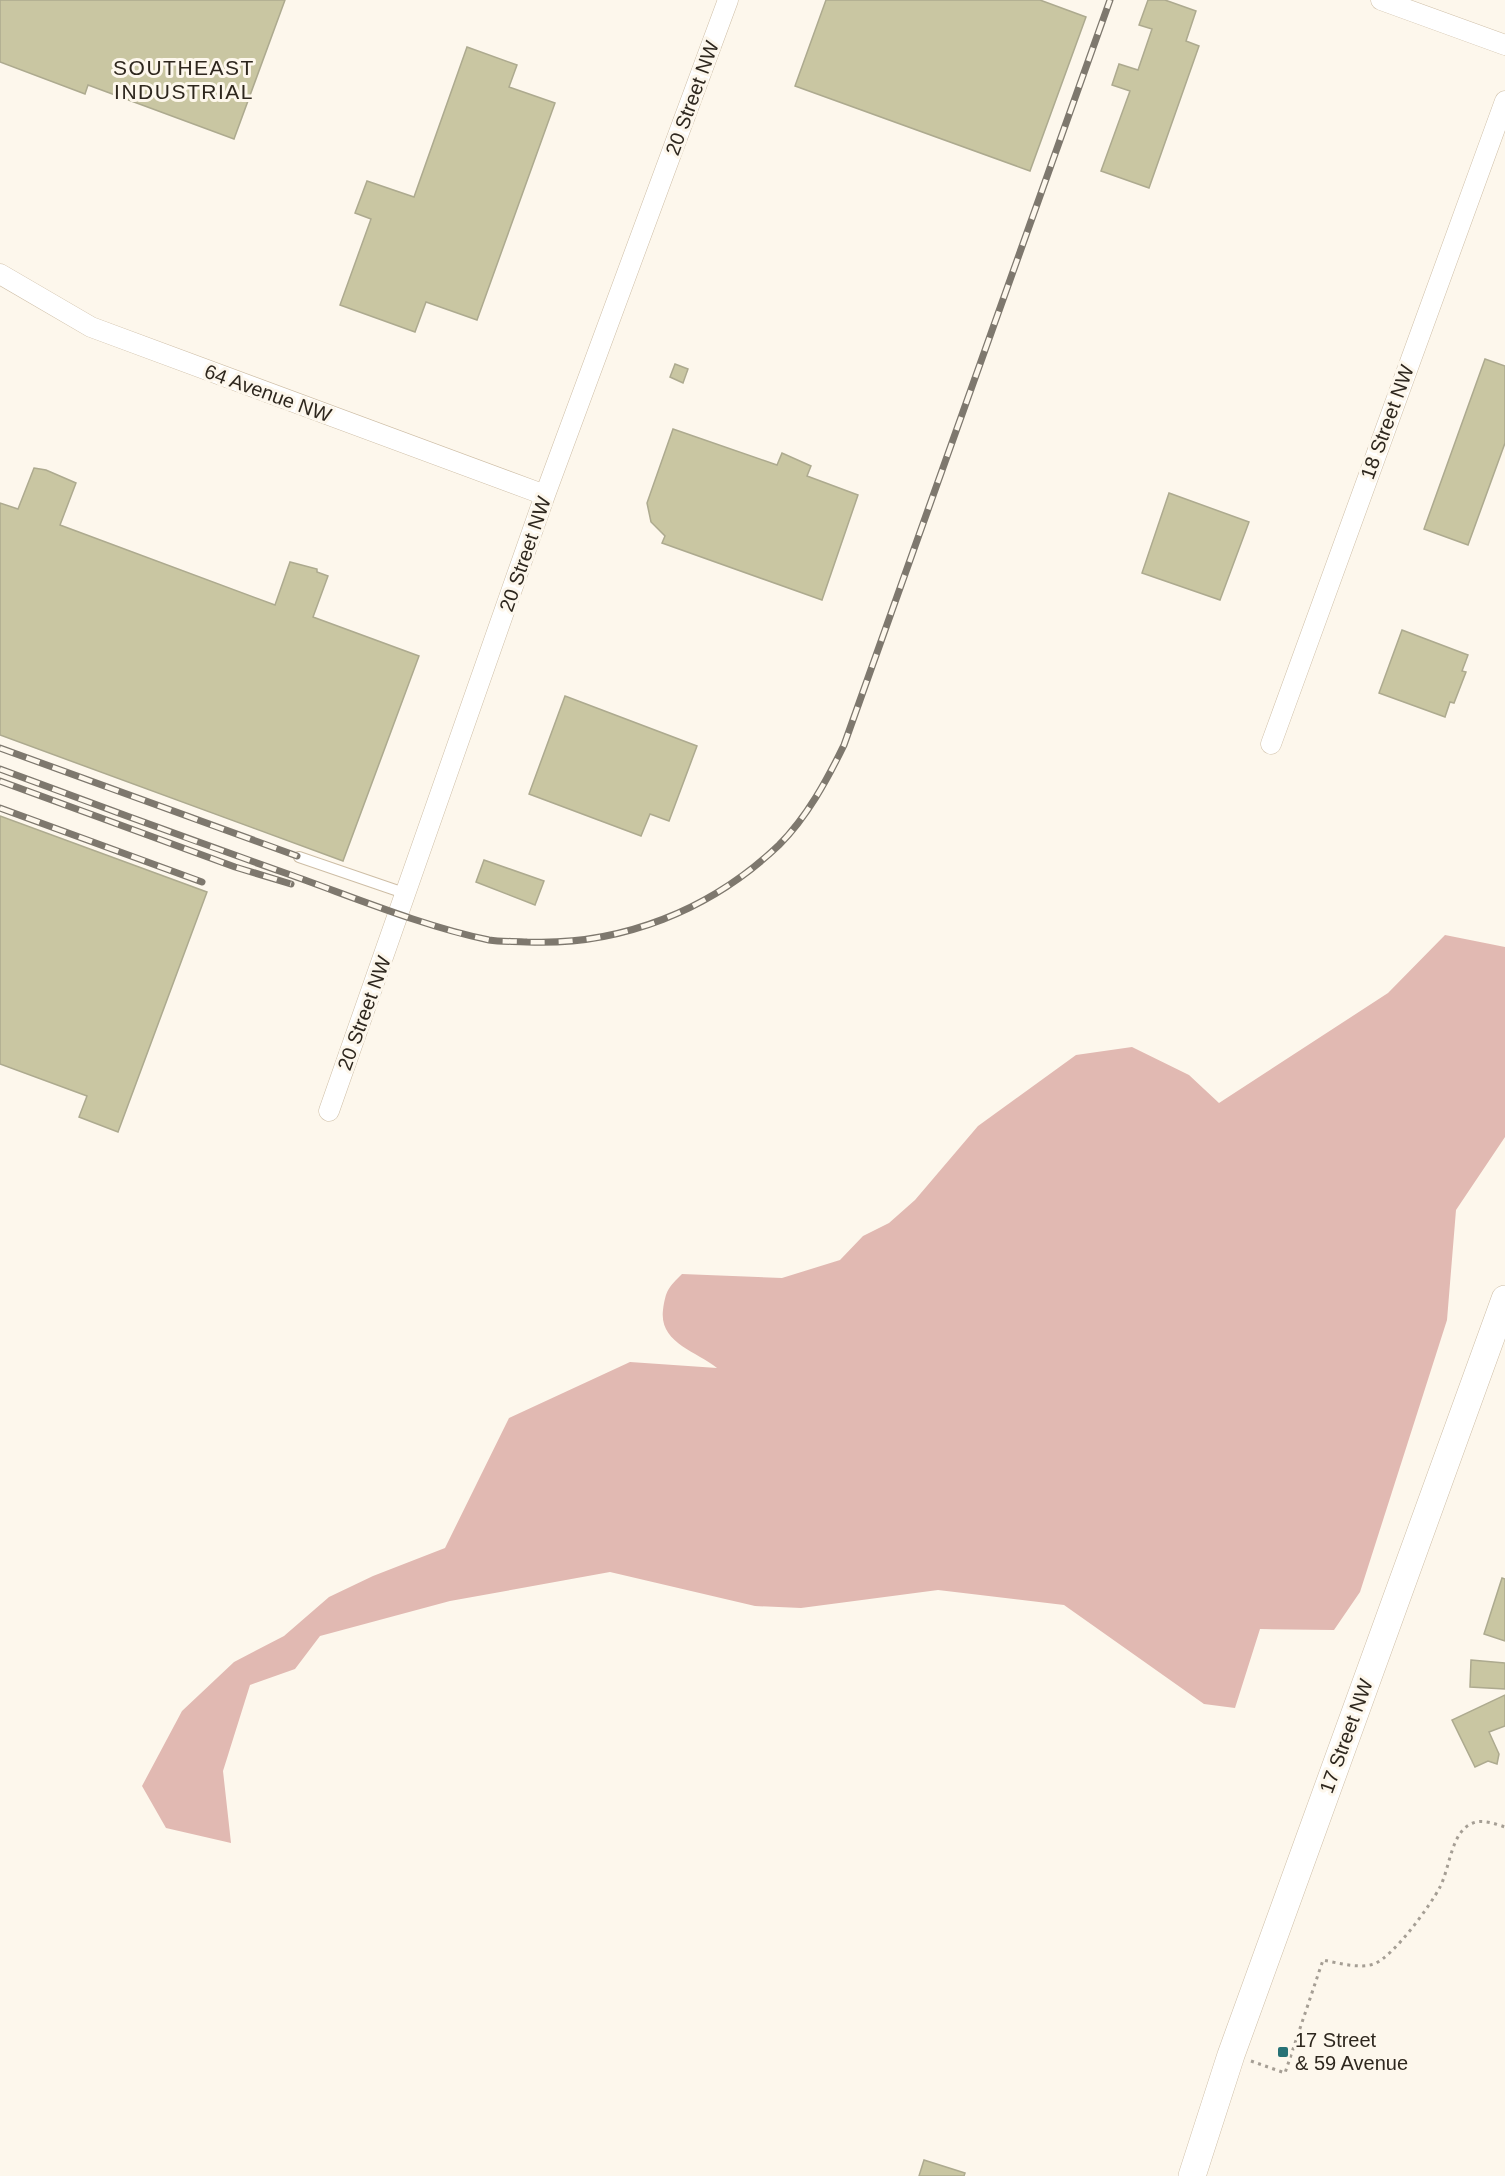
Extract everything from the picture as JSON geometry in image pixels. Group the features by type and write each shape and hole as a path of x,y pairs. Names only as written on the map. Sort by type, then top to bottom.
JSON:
{"main road":[{"name":"17 Street NW","path":"1192,2176 1231,2055 1505,1299"}],"street":[{"name":"20 Street NW","path":"329,1111 407,894 545,495 729,0"},
{"path":"1381,0 1505,45"},
{"name":"18 Street NW","path":"1271,744 1505,101"},
{"name":"64 Avenue NW","path":"0,274 91,327 545,495"}],"lane":[{"path":"299,857 407,894"}],"path":[{"path":"1231,2055 1285,2073 1323,1960 1351,1965 1374,1964 1393,1950 1440,1887 1460,1833 1474,1822 1493,1823 1505,1827"}],"shaded area":[{"path":"1445,935 1505,947 1505,1137 1456,1210 1447,1320 1360,1592 1334,1630 1260,1629 1235,1708 1204,1704 1064,1605 938,1590 801,1608 755,1606 610,1572 450,1601 320,1636 295,1669 250,1685 223,1771 231,1843 166,1828 142,1786 182,1711 234,1662 284,1636 329,1597 373,1576 445,1548 509,1418 630,1362 717,1368 681,1345 667,1331 663,1321 667,1294 682,1274 782,1278 840,1260 863,1236 889,1223 915,1200 978,1126 1076,1055 1132,1047 1189,1075 1219,1103 1388,993"}],"building":[{"path":"0,0 285,0 234,139 88,85 85,94 0,62"},
{"path":"826,0 1040,0 1086,17 1030,171 795,86"},
{"path":"1148,0 1165,0 1196,11 1186,41 1199,46 1149,188 1101,171 1130,91 1112,85 1119,64 1138,70 1152,29 1139,25"},
{"path":"467,47 517,65 509,87 555,103 477,320 426,302 415,332 340,305 371,219 355,213 367,181 414,197"},
{"path":"1485,359 1505,366 1505,443 1468,545 1424,529"},
{"path":"675,364 688,369 683,383 670,377"},
{"path":"673,429 777,465 782,453 811,466 807,476 858,495 822,600 662,543 665,536 651,522 647,503"},
{"path":"34,468 46,470 76,483 60,525 275,605 290,562 317,569 317,572 328,576 313,617 419,656 343,861 0,735 0,503 18,509"},
{"path":"1169,493 1249,522 1220,600 1142,573"},
{"path":"1402,630 1468,655 1462,671 1466,672 1454,703 1450,702 1445,717 1379,693"},
{"path":"565,696 697,746 669,821 650,814 641,836 529,794"},
{"path":"0,816 207,892 118,1132 79,1117 87,1096 0,1064"},
{"path":"484,860 544,881 535,905 476,882"},
{"path":"1502,1578 1505,1579 1505,1641 1484,1634"},
{"path":"1471,1660 1505,1663 1505,1689 1470,1687"},
{"path":"1505,1695 1505,1726 1489,1732 1499,1754 1497,1764 1488,1761 1475,1767 1452,1720"},
{"path":"924,2160 965,2173 964,2176 919,2176"}],"railway":[{"path":"0,769 388,910 438,927 489,940 562,942 596,938 630,930 694,905 753,868 779,845 799,822 816,798 844,745 1110,0"},
{"path":"0,748 297,856"},
{"path":"0,781 235,867 291,884"},
{"path":"0,808 202,882"}],"place":[{"name":"17 Street & 59 Avenue","path":"1283,2052"}],"district":[{"name":"SOUTHEAST INDUSTRIAL","path":"184,79"}]}
